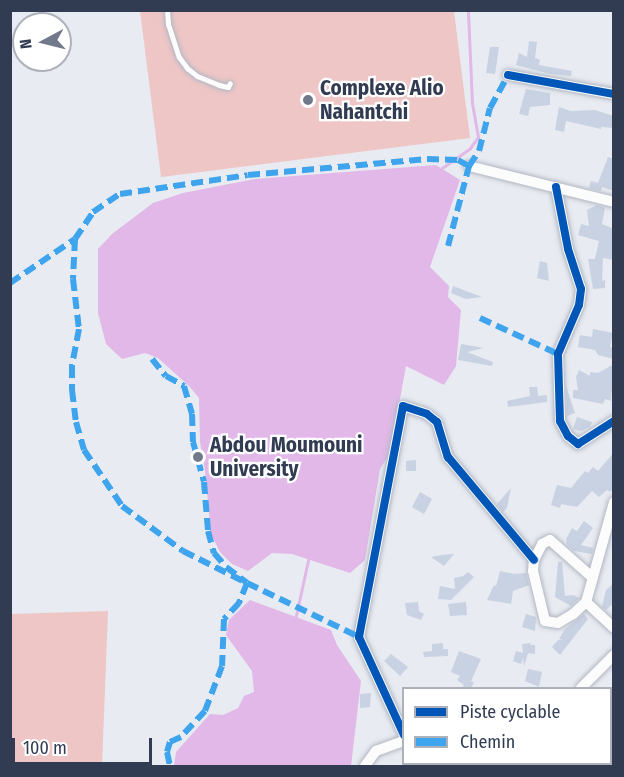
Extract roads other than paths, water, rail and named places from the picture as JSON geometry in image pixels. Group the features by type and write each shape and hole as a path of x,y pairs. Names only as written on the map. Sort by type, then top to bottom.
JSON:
{"street":[{"path":"508,75 614,94"},
{"path":"469,166 614,202"},
{"path":"556,187 568,249 581,289 579,305 558,354 560,421 568,436 578,444 614,421"},
{"path":"402,731 358,638 403,406 427,414 437,422 448,457 534,560"},
{"path":"593,578 550,540 542,544 534,560 533,571 545,621 558,623 585,603 593,578 614,502"},
{"path":"585,603 614,628"},
{"path":"582,687 614,655"},
{"path":"365,766 376,751 402,742"}],"lane":[{"path":"167,10 176,46 187,68 197,76 219,85 228,87 230,83"}],"waterway":[{"path":"439,170 470,148 478,137 472,103 468,10"},
{"path":"295,620 309,556"}],"place":[{"name":"Complexe Alio Nahantchi","path":"308,100"},
{"name":"Abdou Moumouni University","path":"198,457"}]}
